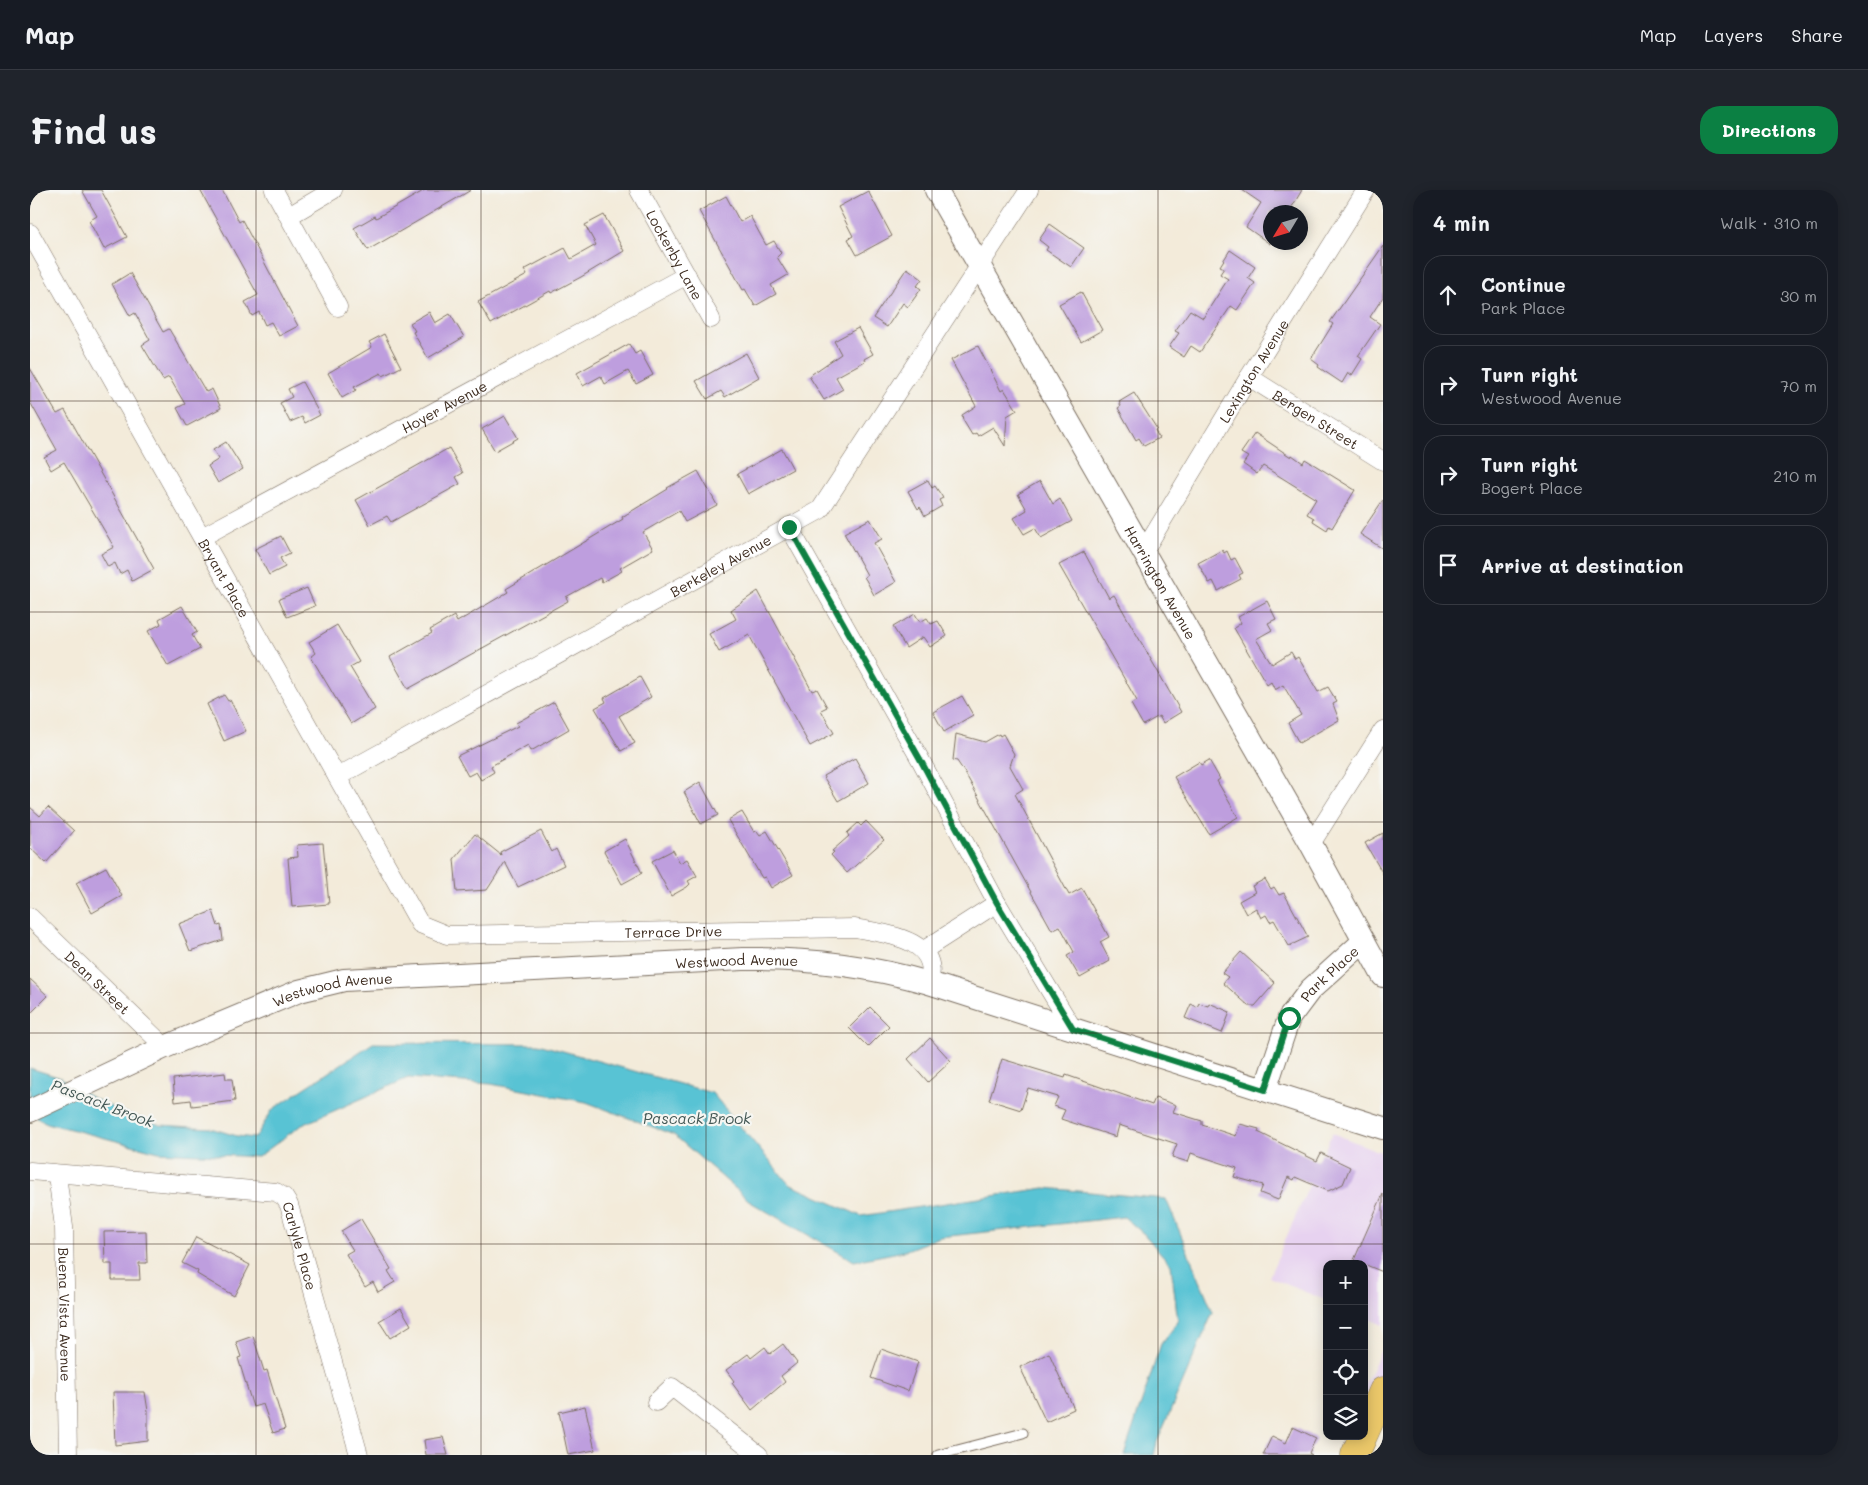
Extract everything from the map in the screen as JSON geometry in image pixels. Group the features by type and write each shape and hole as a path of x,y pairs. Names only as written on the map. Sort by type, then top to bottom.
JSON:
{"main road":[{"path":"1368,1426 1383,1391"},
{"path":"1355,1455 1362,1440"}],"street":[{"path":"274,190 338,307"},
{"path":"288,216 333,190"},
{"name":"Lockerby Lane","path":"639,190 711,318"},
{"name":"Harrington Avenue","path":"936,190 1311,844 1383,976"},
{"name":"Berkeley Avenue","path":"337,777 820,510 1029,190"},
{"name":"Lexington Avenue","path":"1144,551 1249,377 1366,190"},
{"name":"Bryant Place","path":"30,233 420,924"},
{"name":"Hoyer Avenue","path":"202,538 687,275"},
{"name":"Bergen Street","path":"1249,377 1383,461"},
{"path":"789,527 920,759 997,903 1073,1029"},
{"path":"1311,844 1383,730"},
{"path":"929,983 932,972 930,960 924,950 997,903"},
{"name":"Dean Street","path":"30,917 165,1047"},
{"name":"Terrace Drive","path":"420,924 447,935 855,928 885,934 924,950"},
{"name":"Park Place","path":"1265,1090 1289,1018 1310,990 1364,941"},
{"name":"Westwood Avenue","path":"30,1111 165,1047 299,991 344,980 788,958 833,962 886,971 929,983 1383,1128"},
{"name":"Carlyle Place","path":"30,1171 57,1175 276,1192 284,1197 289,1205 359,1455"},
{"name":"Buena Vista Avenue","path":"57,1175 64,1227 68,1455"},
{"path":"656,1402 672,1387 759,1455"}],"lane":[{"path":"938,1455 1023,1434"}],"shaded area":[{"path":"1332,1133 1383,1153 1383,1325 1368,1319 1368,1260 1323,1260 1323,1299 1269,1277"},
{"path":"1383,1346 1383,1401 1368,1394 1368,1378"}],"water":[{"name":"Pascack Brook","path":"373,1043 538,1044 712,1093 789,1184 861,1216 1045,1188 1166,1199 1213,1312 1157,1442 1154,1455 1124,1455 1161,1344 1178,1322 1171,1265 1144,1234 1124,1217 940,1237 904,1251 854,1261 752,1203 674,1135 586,1102 491,1084 408,1078 300,1126 258,1157 159,1152 47,1123 30,1114 30,1068 61,1078 93,1098 118,1110 160,1125 210,1128 237,1136 255,1138 273,1109"}],"building":[{"path":"82,190 101,190 127,237 104,249 89,221 97,216"},
{"path":"200,190 222,190 239,222 242,220 298,326 279,336 271,322 265,325 259,312 252,316 245,302 258,295"},
{"path":"425,190 471,190 368,250 354,228 375,216 376,218"},
{"path":"1242,190 1302,190 1293,205 1263,205 1263,239 1246,227 1261,203"},
{"path":"868,191 892,236 857,255 848,239 853,236 838,207"},
{"path":"726,196 740,222 750,216 766,245 774,241 781,253 777,257 788,275 771,285 776,294 755,306 745,289 743,290 699,211"},
{"path":"604,215 624,251 581,277 551,293 550,291 491,324 478,302 527,275 524,270 565,248 571,259 596,245 585,225"},
{"path":"1050,224 1084,248 1071,267 1046,250 1048,247 1039,240"},
{"path":"1383,246 1383,297 1370,317 1380,324 1358,356 1362,359 1352,375 1348,373 1342,383 1318,367 1319,365 1311,359 1333,324 1330,322"},
{"path":"1230,250 1255,267 1248,278 1255,283 1237,310 1231,306 1200,352 1191,346 1184,357 1169,347 1179,333 1175,331 1190,310 1203,318 1228,279 1220,274 1224,268 1220,266"},
{"path":"907,268 922,279 917,286 921,289 908,307 903,303 887,327 873,318"},
{"path":"130,273 163,332 169,329 206,392 212,389 221,408 187,426 177,408 185,404 169,377 163,380 142,345 150,340 135,313 130,316 112,284"},
{"path":"1081,292 1102,330 1081,342 1059,304"},
{"path":"429,312 435,323 450,314 464,337 428,358 410,323"},
{"path":"858,328 873,354 864,359 865,361 836,377 843,389 824,400 809,376 841,354 834,341"},
{"path":"384,334 401,367 383,376 381,373 354,387 356,390 342,398 328,373 372,347 369,342"},
{"path":"629,344 635,354 640,351 653,375 636,384 628,371 605,384 601,376 583,386 577,373"},
{"path":"978,346 1001,391 1004,389 1017,410 1007,416 1005,446 993,427 978,436 976,433 972,435 963,420 962,415 976,406 951,360"},
{"path":"746,353 759,377 725,397 721,391 707,399 696,381"},
{"path":"30,368 57,414 65,410 154,569 132,581 127,570 120,574 115,563 108,567 101,554 114,547 64,462 51,470 44,457 57,450 30,402"},
{"path":"302,382 320,415 305,423 302,417 290,422 280,403 292,397 288,389"},
{"path":"1134,393 1157,429 1155,430 1159,438 1144,446 1139,438 1136,440 1118,408 1121,406 1119,402"},
{"path":"505,416 518,438 495,451 482,429"},
{"path":"1255,433 1291,457 1292,455 1303,463 1305,459 1355,490 1332,528 1329,526 1327,530 1313,521 1314,518 1307,514 1316,499 1263,466 1257,474 1243,464 1248,457 1241,453"},
{"path":"226,442 243,469 218,483 208,466 219,459 213,450"},
{"path":"449,448 463,473 456,477 460,484 391,522 387,516 370,525 356,500"},
{"path":"782,449 793,469 748,494 737,474"},
{"path":"698,471 717,505 685,522 679,511 643,532 653,549 620,568 622,571 602,582 600,578 566,597 568,601 408,689 390,657 432,633 430,630 454,616 457,622 508,592 506,589 623,519 622,517 667,488"},
{"path":"928,480 932,488 935,486 943,498 939,500 942,506 925,516 920,507 918,509 908,491"},
{"path":"1040,481 1053,504 1060,499 1072,521 1041,538 1035,528 1024,534 1014,518 1027,510 1018,494"},
{"path":"1383,500 1383,549 1360,534"},
{"path":"870,519 882,539 874,543 896,582 874,595 864,577 867,575 844,533"},
{"path":"281,536 290,553 280,558 285,567 269,575 255,549"},
{"path":"1222,550 1224,553 1227,551 1231,560 1235,558 1243,573 1239,575 1241,579 1218,591 1213,581 1209,583 1198,563"},
{"path":"1084,552 1109,598 1114,595 1181,712 1163,723 1159,716 1143,725 1131,704 1137,701 1059,565"},
{"path":"307,588 315,606 287,617 279,599"},
{"path":"758,591 812,691 817,689 827,707 821,710 834,733 810,746 749,635 719,652 709,634 736,619 731,610"},
{"path":"1267,601 1276,619 1268,623 1272,630 1256,639 1272,664 1291,652 1295,659 1298,657 1318,692 1328,687 1337,702 1333,704 1339,720 1299,743 1288,723 1301,715 1283,685 1275,690 1271,682 1267,685 1234,628 1241,623 1238,617"},
{"path":"182,606 197,632 192,635 200,649 168,666 148,631 161,624 159,619"},
{"path":"915,614 920,622 927,618 931,624 938,621 947,636 930,647 923,637 906,648 893,627"},
{"path":"337,625 359,662 350,667 375,709 351,724 311,657 316,653 309,642"},
{"path":"640,677 651,697 619,716 635,743 621,751 595,708 606,702 604,698"},
{"path":"224,695 228,701 230,700 246,731 224,741 207,704"},
{"path":"962,696 973,715 944,732 933,712"},
{"path":"554,702 569,729 531,751 528,745 491,766 494,772 481,780 476,772 468,776 457,756 518,726 516,723"},
{"path":"956,734 985,742 999,734 1000,736 1003,734 1014,754 1010,766 1023,789 1015,794 1069,895 1082,888 1109,937 1100,942 1110,961 1080,978 1067,956 1074,952 1060,926 1052,930 965,773 957,761 953,760"},
{"path":"855,758 869,783 838,801 823,776"},
{"path":"1209,760 1220,779 1217,781 1238,817 1209,834 1174,777 1199,762 1201,765"},
{"path":"700,782 718,815 701,824 684,792"},
{"path":"30,807 40,816 48,807 74,831 46,863 30,848"},
{"path":"742,812 754,832 757,831 760,835 767,831 793,875 771,888 765,877 762,878 728,820"},
{"path":"866,821 884,840 847,873 831,855 834,852 832,851 849,836 847,833 858,823 861,826"},
{"path":"541,831 552,852 556,849 564,865 518,887 505,862 487,890 457,892 454,859 475,834 501,855 500,852"},
{"path":"1383,833 1383,874 1365,843"},
{"path":"625,839 642,873 622,884 604,851"},
{"path":"323,843 329,904 292,907 288,858 298,857 297,845"},
{"path":"673,850 680,863 687,859 697,876 688,881 690,884 687,887 671,896 652,861"},
{"path":"106,867 122,896 92,913 76,883"},
{"path":"1265,879 1271,889 1274,887 1279,895 1284,893 1308,937 1289,946 1274,920 1270,922 1266,915 1261,918 1256,908 1246,914 1239,901 1255,892 1252,886"},
{"path":"213,911 218,926 221,925 223,940 190,951 179,924"},
{"path":"1241,952 1275,983 1255,1006 1249,1006 1223,983 1228,977 1222,973"},
{"path":"30,979 48,996 30,1014"},
{"path":"1199,1003 1208,1006 1209,1003 1230,1012 1222,1033 1185,1018 1191,1004 1197,1007"},
{"path":"870,1007 889,1026 868,1047 849,1028"},
{"path":"930,1038 951,1061 928,1082 908,1059"},
{"path":"1002,1059 1065,1078 1066,1075 1152,1105 1155,1098 1176,1105 1173,1112 1202,1121 1202,1125 1236,1136 1240,1124 1259,1129 1258,1132 1317,1161 1321,1153 1350,1167 1343,1184 1328,1191 1295,1177 1294,1180 1288,1177 1278,1200 1260,1193 1263,1185 1234,1177 1237,1168 1191,1153 1188,1162 1172,1157 1177,1144 1119,1125 1116,1137 1061,1119 1065,1110 1054,1106 1058,1097 1028,1088 1021,1110 989,1100"},
{"path":"225,1073 226,1079 232,1079 235,1101 192,1106 191,1100 175,1102 173,1079"},
{"path":"1383,1194 1383,1272 1368,1266 1368,1260 1354,1260"},
{"path":"361,1219 391,1269 388,1271 395,1282 378,1292 373,1282 365,1287 346,1254 353,1250 341,1231"},
{"path":"146,1231 147,1263 139,1263 140,1280 112,1280 112,1264 105,1264 104,1232"},
{"path":"196,1237 250,1265 234,1296 197,1274 198,1271 182,1263"},
{"path":"401,1308 411,1325 390,1338 379,1321"},
{"path":"253,1336 264,1371 267,1370 285,1429 273,1433 263,1404 253,1407 238,1358 241,1357 236,1342"},
{"path":"783,1344 797,1363 781,1376 785,1382 752,1410 732,1383 734,1381 726,1370 748,1354 751,1358 765,1347 770,1354"},
{"path":"881,1349 918,1362 908,1391 871,1378"},
{"path":"1049,1353 1074,1409 1046,1422 1020,1367"},
{"path":"113,1392 145,1392 148,1411 148,1441 115,1445"},
{"path":"585,1406 595,1450 568,1455 559,1412"},
{"path":"1293,1427 1316,1438 1309,1453 1312,1455 1263,1455 1272,1436 1286,1443"},
{"path":"443,1437 448,1455 426,1455 424,1440"}],"route":[{"path":"789,527 920,759 997,903 1073,1029 1265,1090 1272,1064 1289,1018"}]}
